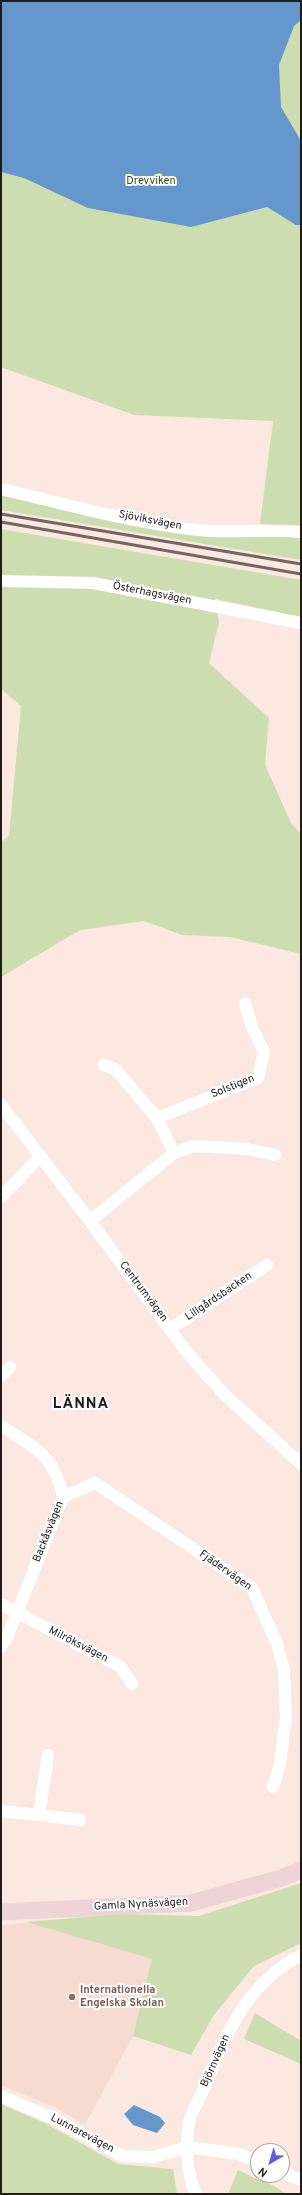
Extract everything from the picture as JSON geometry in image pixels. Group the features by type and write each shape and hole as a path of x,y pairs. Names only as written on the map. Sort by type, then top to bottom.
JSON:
{"street":[{"name":"Sjöviksvägen","path":"1,489 166,526 200,530 260,529 301,532"},
{"name":"Österhagsvägen","path":"1,581 93,583 301,623"},
{"name":"Solstigen","path":"157,1118 258,1078 264,1052 252,1027 245,1003"},
{"path":"104,1065 115,1069 157,1118 174,1153"},
{"name":"Centrumvägen","path":"1,1105 90,1221 185,1350 224,1394 301,1464"},
{"path":"90,1221 174,1153 194,1146 247,1149 275,1156"},
{"path":"1,1198 40,1157"},
{"name":"Lillgårdsbacken","path":"170,1329 267,1264"},
{"path":"1,1376 10,1367"},
{"name":"Backåsvägen","path":"1,1426 44,1454 59,1479 63,1497 16,1614 1,1647"},
{"name":"Fjädervägen","path":"63,1497 95,1483 252,1588 277,1644 284,1669 286,1717 280,1764 273,1787"},
{"path":"1,1604 16,1614"},
{"name":"Milröksvägen","path":"16,1614 121,1667 132,1684"},
{"path":"39,1815 48,1755"},
{"path":"1,1811 80,1820"},
{"name":"Gamla Nynäsvägen","path":"1,1912 191,1903 281,1878 301,1870"},
{"name":"Björnvägen","path":"196,2194 192,2186 188,2147 189,2122 237,2014 258,1988 285,1963 301,1955"},
{"name":"Lunnarevägen","path":"1,2096 57,2120 122,2156 153,2157 188,2147 239,2154 250,2159"},
{"path":"290,2175 301,2180"}],"shaded area":[{"name":"Internationella Engelska Skolan","path":"26,1922 152,1959 133,2036 85,2125 56,2108 1,2085 1,1926"}],"green space":[{"name":"Drevviken","path":"1,1 301,1 301,527 260,524 273,421 134,415 1,367"},
{"path":"1,494 165,529 301,536 301,560 1,510"},
{"path":"1,529 301,580 301,617 215,599 219,622 209,663 269,718 265,765 291,823 301,834 301,954 230,937 182,935 144,921 80,930 1,977 1,842 9,836 21,706 1,689"},
{"path":"301,1883 301,1943 254,1966 214,2015 191,2055 133,2036 152,1959 26,1922 120,1914 199,1916"},
{"path":"255,2013 301,2041 301,2064 244,2039"},
{"path":"1,2104 47,2124 118,2164 173,2169 177,2194 1,2194"},
{"path":"238,2170 250,2176 250,2183 267,2183 275,2186 286,2194 228,2194"}],"water":[{"name":"Drevviken","path":"1,1 301,1 301,20 294,26 279,65 281,107 301,141 301,225 296,225 267,207 191,227 88,208 24,178 1,172"},
{"path":"134,2105 160,2117 165,2123 157,2133 133,2125 124,2114"}],"railway":[{"path":"1,514 301,564"},
{"path":"1,522 301,574"}],"place":[{"name":"Internationella Engelska Skolan","path":"72,1997"}],"district":[{"name":"LÄNNA","path":"81,1405"}]}
